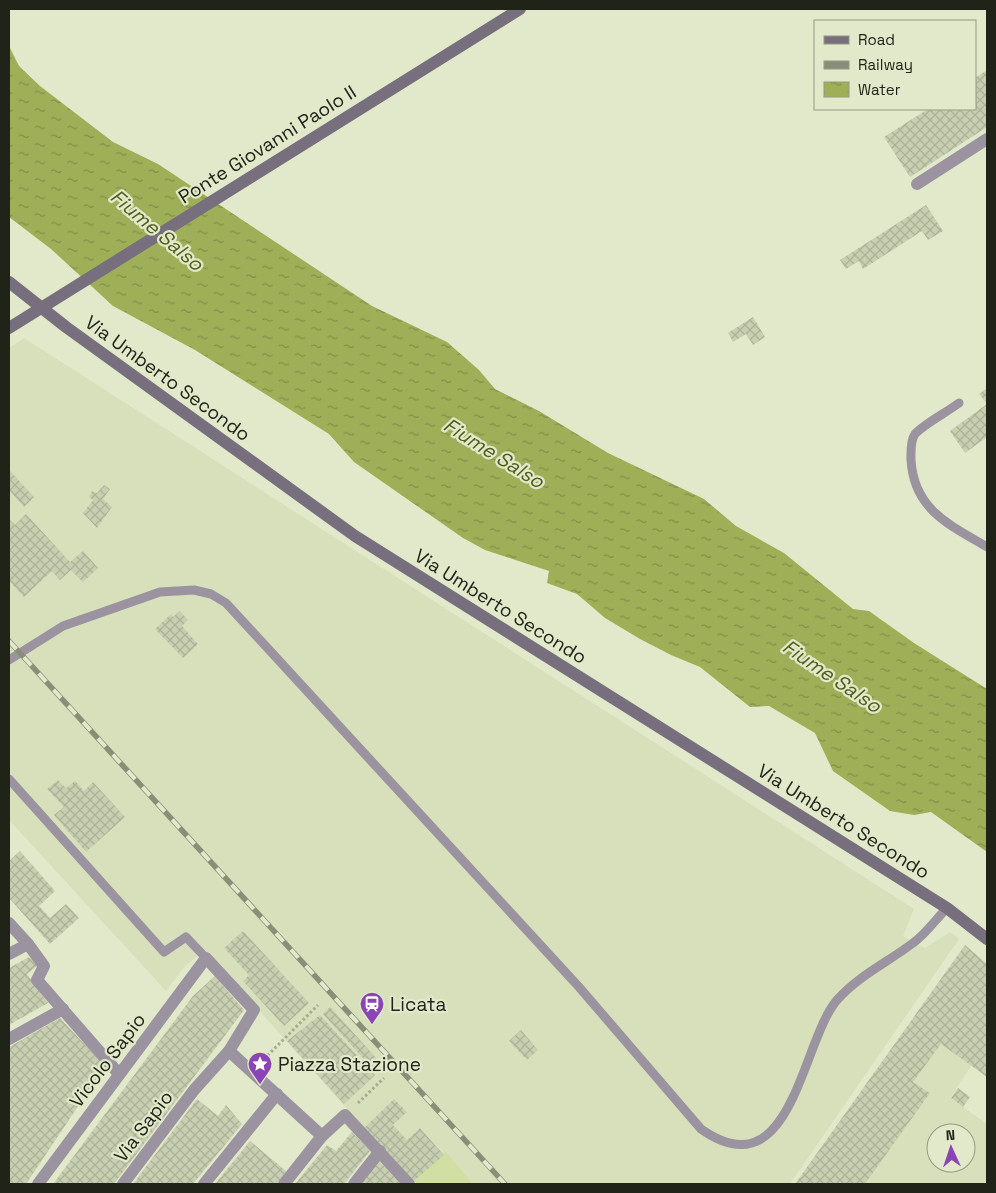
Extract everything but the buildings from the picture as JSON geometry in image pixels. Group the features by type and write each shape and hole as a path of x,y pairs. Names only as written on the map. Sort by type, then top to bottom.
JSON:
{"main road":[{"name":"Ponte Giovanni Paolo II","path":"9,328 520,9"},
{"name":"Via Umberto Secondo","path":"9,282 66,327 354,536 947,908 987,939"}],"street":[{"path":"917,184 987,138"},
{"path":"9,923 44,966 37,980 119,1074"},
{"path":"9,954 28,944"},
{"name":"Via Sapio","path":"123,1184 194,1090 229,1050 254,1010 206,958"},
{"name":"Vicolo Sapio","path":"38,1184 206,958"},
{"path":"9,1039 62,1009"},
{"path":"229,1050 322,1136"},
{"path":"204,1184 277,1094"},
{"path":"284,1184 322,1136 345,1115 410,1184"},
{"path":"354,1184 380,1152"}],"lane":[{"path":"959,403 915,435 910,450 911,468 915,484 923,499 937,517 987,547"},
{"path":"9,660 63,626 160,592 194,590 211,594 226,603 579,987 701,1129 723,1144 749,1145 771,1134 792,1104 802,1082 817,1036 836,1001 863,977 915,942 947,908"},
{"path":"9,779 164,952 186,937 206,958"}],"path":[{"path":"252,1072 284,1037 318,1005"},
{"path":"345,1115 384,1078"}],"shaded area":[{"path":"24,338 914,909 903,936 925,948 950,932 959,939 790,1184 472,1184 420,1128 407,1140 393,1125 406,1112 394,1099 364,1128 205,950 185,966 166,991 9,820 9,348"},
{"path":"941,1044 971,1066 950,1098 987,1124 987,1184 865,1184 930,1093 913,1082"},
{"path":"446,1152 473,1184 417,1184 414,1181"}],"water":[{"name":"Fiume Salso","path":"9,46 19,66 40,86 113,142 158,164 372,306 447,342 479,370 495,389 539,411 608,453 704,499 736,526 784,553 853,609 869,611 914,643 987,689 987,852 931,812 914,815 890,811 833,771 815,733 769,706 750,707 700,667 640,639 605,618 577,594 547,583 549,571 485,550 463,538 354,462 329,434 195,350 113,306 51,249 9,217"}],"railway":[{"path":"9,641 505,1184"}],"place":[{"name":"Licata","path":"372,1025"},
{"name":"Piazza Stazione","path":"260,1085"}]}
